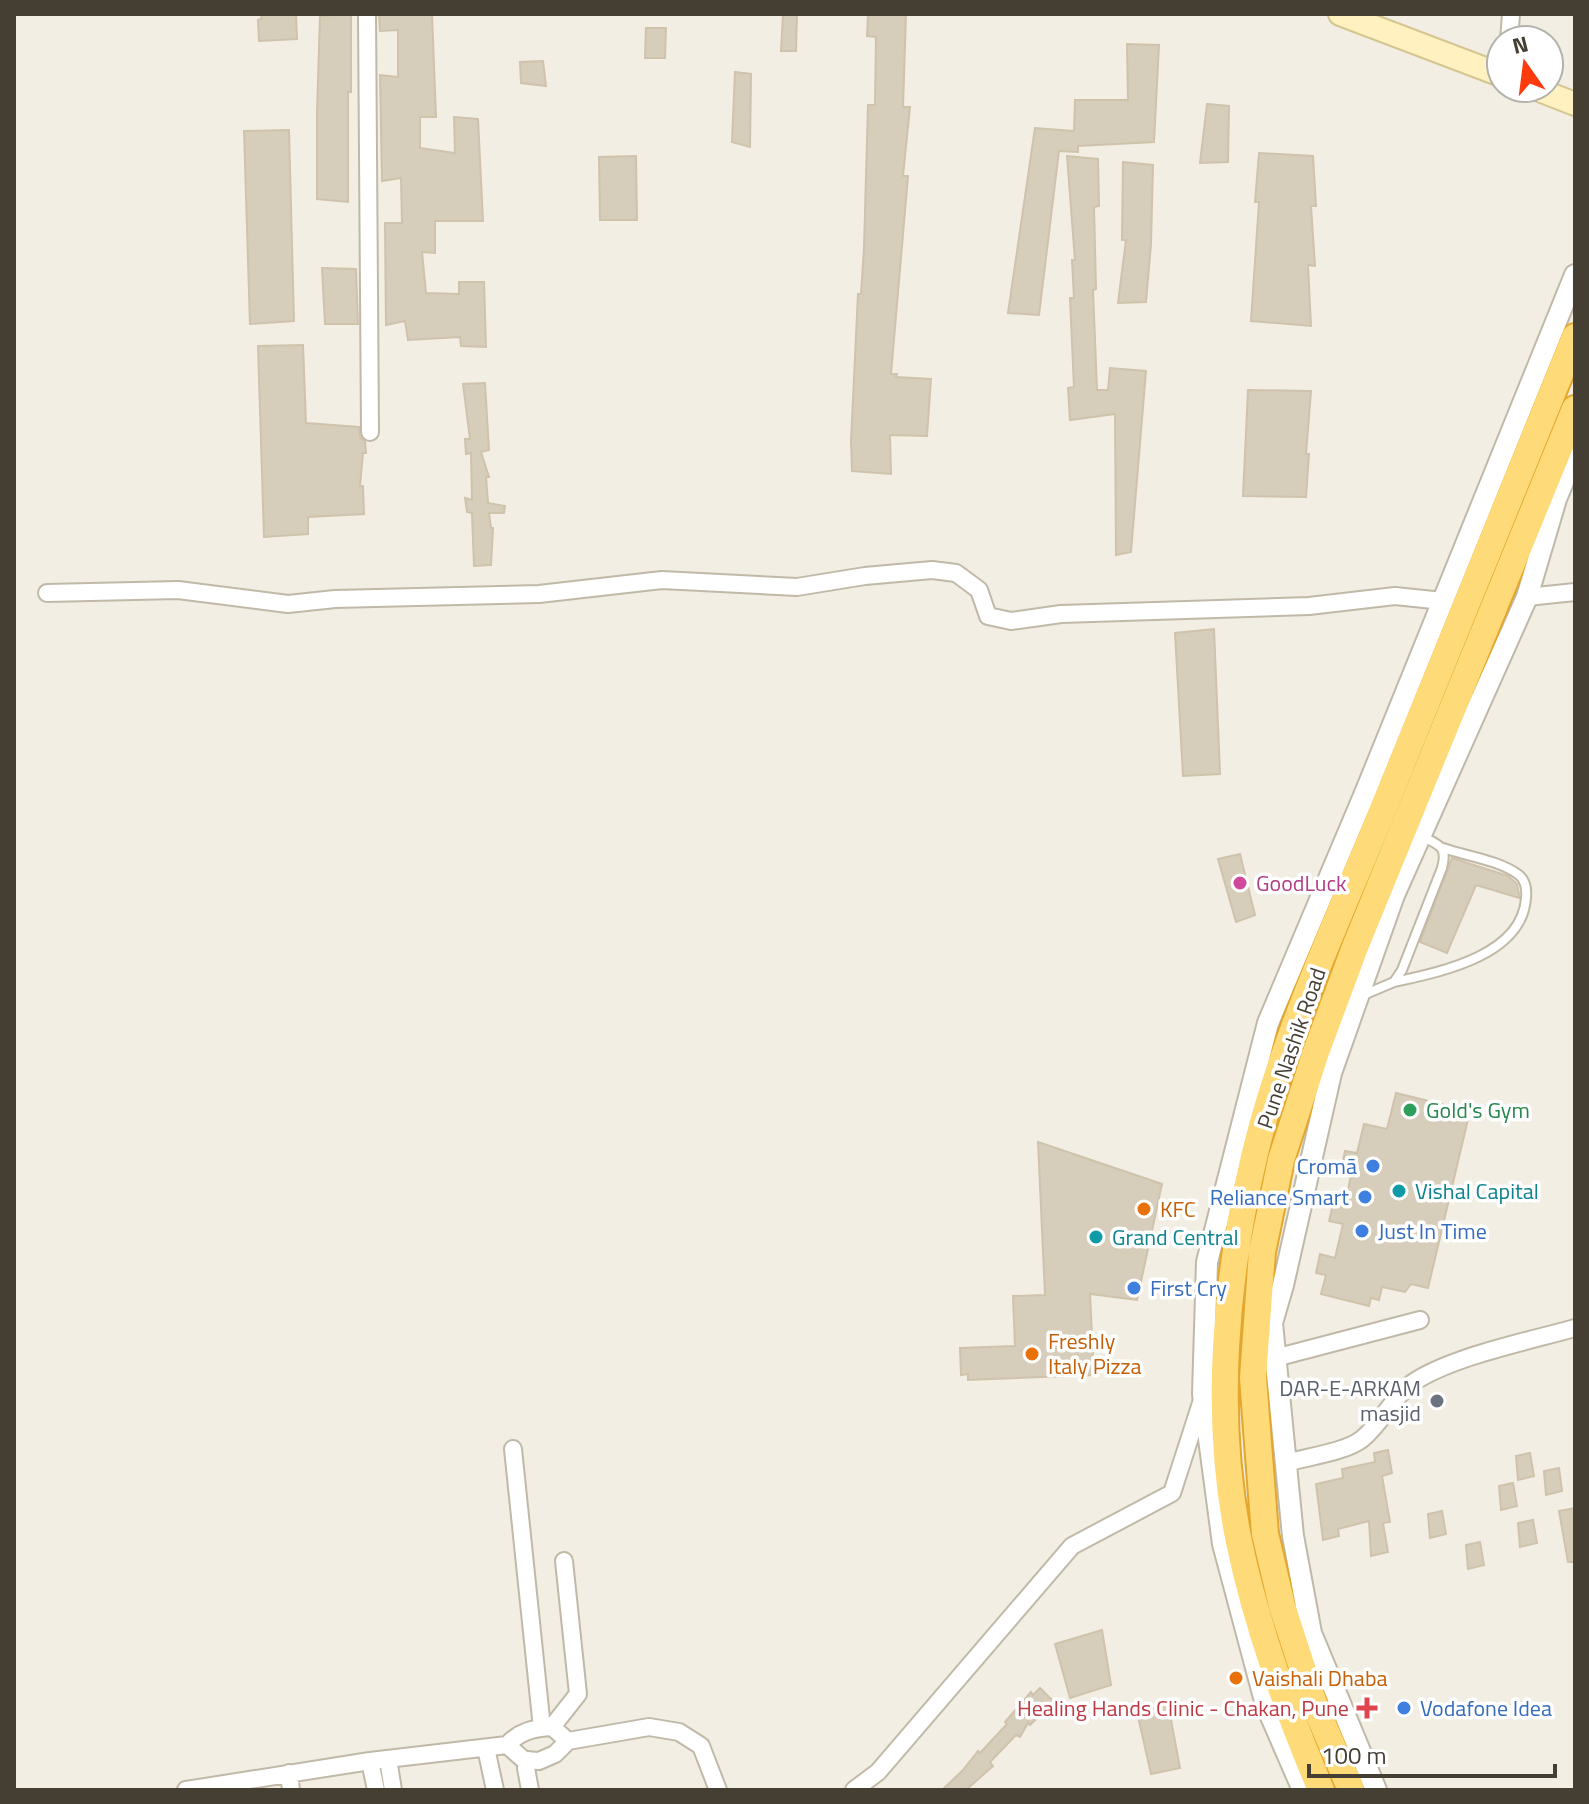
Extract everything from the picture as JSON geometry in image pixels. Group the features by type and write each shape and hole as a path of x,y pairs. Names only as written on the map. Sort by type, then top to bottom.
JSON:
{"highway":[{"name":"Pune Nashik Road","path":"1321,1790 1288,1710 1256,1614 1238,1538 1228,1460 1226,1378 1235,1248 1255,1153 1290,1042 1575,337"},
{"name":"Pune Nashik Road","path":"1351,1790 1313,1701 1282,1606 1265,1534 1253,1378 1262,1252 1281,1160 1316,1052 1355,947 1575,409"}],"main road":[{"path":"1340,14 1485,69"}],"street":[{"path":"367,14 370,432"},
{"path":"1303,1790 1266,1705 1223,1544 1203,1394 1207,1262 1268,1023 1575,275"},
{"path":"1376,1790 1311,1633 1293,1536 1272,1323 1331,1073 1394,895 1527,597 1556,499 1575,453"},
{"path":"47,593 178,590 288,604 335,599 539,594 662,580 797,587 865,576 932,570 956,573 979,590 988,616 1011,621 1061,614 1309,606 1395,596 1443,601"},
{"path":"1527,597 1575,592"},
{"path":"1275,1358 1420,1320"},
{"path":"1286,1463 1360,1441 1393,1400 1429,1373 1450,1364 1575,1328"},
{"path":"854,1790 878,1772 1072,1546 1172,1493 1203,1394"},
{"path":"513,1449 547,1728"},
{"path":"547,1728 578,1694 564,1561"},
{"path":"507,1745 524,1760 539,1761 555,1754 568,1741 649,1727 679,1732 701,1746 718,1790"},
{"path":"186,1790 290,1782 379,1760 507,1745 516,1736 533,1728 547,1728 568,1741"},
{"path":"486,1748 495,1790"},
{"path":"376,1790 379,1760"},
{"path":"379,1760 393,1790"},
{"path":"529,1760 526,1768 530,1790"}],"lane":[{"path":"1359,997 1394,982 1440,971 1491,950 1513,931 1525,912 1527,890 1523,878 1509,869 1443,848 1420,836"},
{"path":"1394,982 1402,970 1442,868 1443,848"}],"building":[{"path":"261,14 296,14 297,39 259,41 258,20 262,18"},
{"path":"351,14 348,202 317,199 320,16"},
{"path":"379,14 432,14 436,117 420,117 420,148 455,153 454,117 478,119 483,221 435,221 435,253 422,252 426,293 459,294 459,282 484,282 486,347 461,346 460,337 408,340 405,321 386,325 385,223 402,223 401,178 382,181 380,75 398,77 398,30 380,31"},
{"path":"783,14 797,14 796,51 781,51"},
{"path":"868,14 906,14 903,107 910,107 903,176 908,176 891,374 931,379 927,436 890,435 891,474 852,471 868,105 875,105 876,37 867,36"},
{"path":"646,28 666,28 665,58 645,58"},
{"path":"1127,44 1159,45 1154,142 1078,146 1078,152 1059,151 1039,315 1008,313 1035,128 1074,131 1075,100 1128,100"},
{"path":"543,61 546,86 521,83 520,62"},
{"path":"735,72 751,74 750,147 732,142"},
{"path":"1207,104 1229,106 1228,162 1200,163"},
{"path":"289,130 294,321 250,324 244,131"},
{"path":"1259,153 1313,156 1316,206 1311,206 1315,266 1308,265 1311,326 1251,321"},
{"path":"636,156 637,220 600,220 599,157"},
{"path":"1067,156 1098,159 1099,206 1094,207 1096,289 1093,290 1097,390 1108,390 1110,368 1146,371 1131,552 1116,555 1115,414 1070,420 1068,388 1074,387 1070,298 1074,298 1072,260 1075,260"},
{"path":"1123,162 1153,165 1146,302 1118,303 1126,240 1122,240"},
{"path":"322,268 356,269 358,324 325,324"},
{"path":"303,345 306,423 359,427 360,437 365,442 360,486 363,486 364,514 308,517 308,534 264,537 258,346"},
{"path":"485,383 489,450 481,452 489,477 486,477 488,503 505,506 504,513 489,513 493,528 491,565 474,566 472,513 467,512 465,498 472,500 471,453 466,454 465,439 470,439 463,384"},
{"path":"1248,390 1311,391 1306,497 1243,496"},
{"path":"1214,629 1220,774 1183,776 1175,633"},
{"path":"1240,854 1255,915 1236,922 1218,859"},
{"path":"1452,858 1508,876 1517,884 1519,898 1476,885 1447,953 1420,942"},
{"name":"Vishal Capital","path":"1396,1093 1470,1111 1428,1288 1411,1284 1405,1292 1382,1287 1379,1300 1371,1298 1369,1306 1321,1294 1326,1275 1316,1273 1320,1254 1335,1258 1343,1224 1329,1221 1333,1205 1344,1207 1351,1176 1340,1174 1345,1151 1357,1153 1364,1124 1387,1129"},
{"name":"Grand Central","path":"1038,1142 1162,1184 1137,1300 1090,1294 1094,1375 968,1380 968,1374 961,1375 960,1348 1015,1346 1013,1296 1045,1295"},
{"path":"1388,1450 1392,1473 1382,1476 1390,1522 1383,1523 1388,1552 1371,1556 1369,1521 1338,1529 1339,1536 1323,1540 1316,1484 1343,1478 1342,1469 1375,1462 1374,1453"},
{"path":"1530,1453 1534,1476 1518,1480 1516,1456"},
{"path":"1559,1468 1562,1491 1546,1495 1544,1471"},
{"path":"1513,1483 1517,1506 1501,1510 1499,1486"},
{"path":"1575,1508 1575,1562 1568,1562 1559,1511"},
{"path":"1442,1511 1446,1534 1430,1538 1428,1514"},
{"path":"1533,1520 1537,1543 1520,1547 1518,1523"},
{"path":"1480,1542 1484,1565 1468,1569 1466,1545"},
{"path":"1102,1630 1111,1685 1070,1698 1055,1644"},
{"path":"1040,1688 1054,1702 1030,1725 1028,1723 1020,1737 1016,1735 990,1762 993,1766 966,1790 942,1790 1007,1724 1005,1722 1031,1692 1033,1695"},
{"path":"1168,1704 1180,1768 1151,1774 1137,1712"}],"place":[{"name":"GoodLuck","path":"1240,883"},
{"name":"Gold's Gym","path":"1410,1110"},
{"name":"Cromā","path":"1373,1166"},
{"name":"Vishal Capital","path":"1399,1191"},
{"name":"Reliance Smart","path":"1365,1197"},
{"name":"KFC","path":"1144,1209"},
{"name":"Just In Time","path":"1362,1231"},
{"name":"Grand Central","path":"1096,1237"},
{"name":"First Cry","path":"1134,1288"},
{"name":"Freshly Italy Pizza","path":"1032,1354"},
{"name":"DAR-E-ARKAM masjid","path":"1437,1401"},
{"name":"Vaishali Dhaba","path":"1236,1678"},
{"name":"Healing Hands Clinic - Chakan, Pune","path":"1367,1708"},
{"name":"Vodafone Idea","path":"1404,1708"}]}
